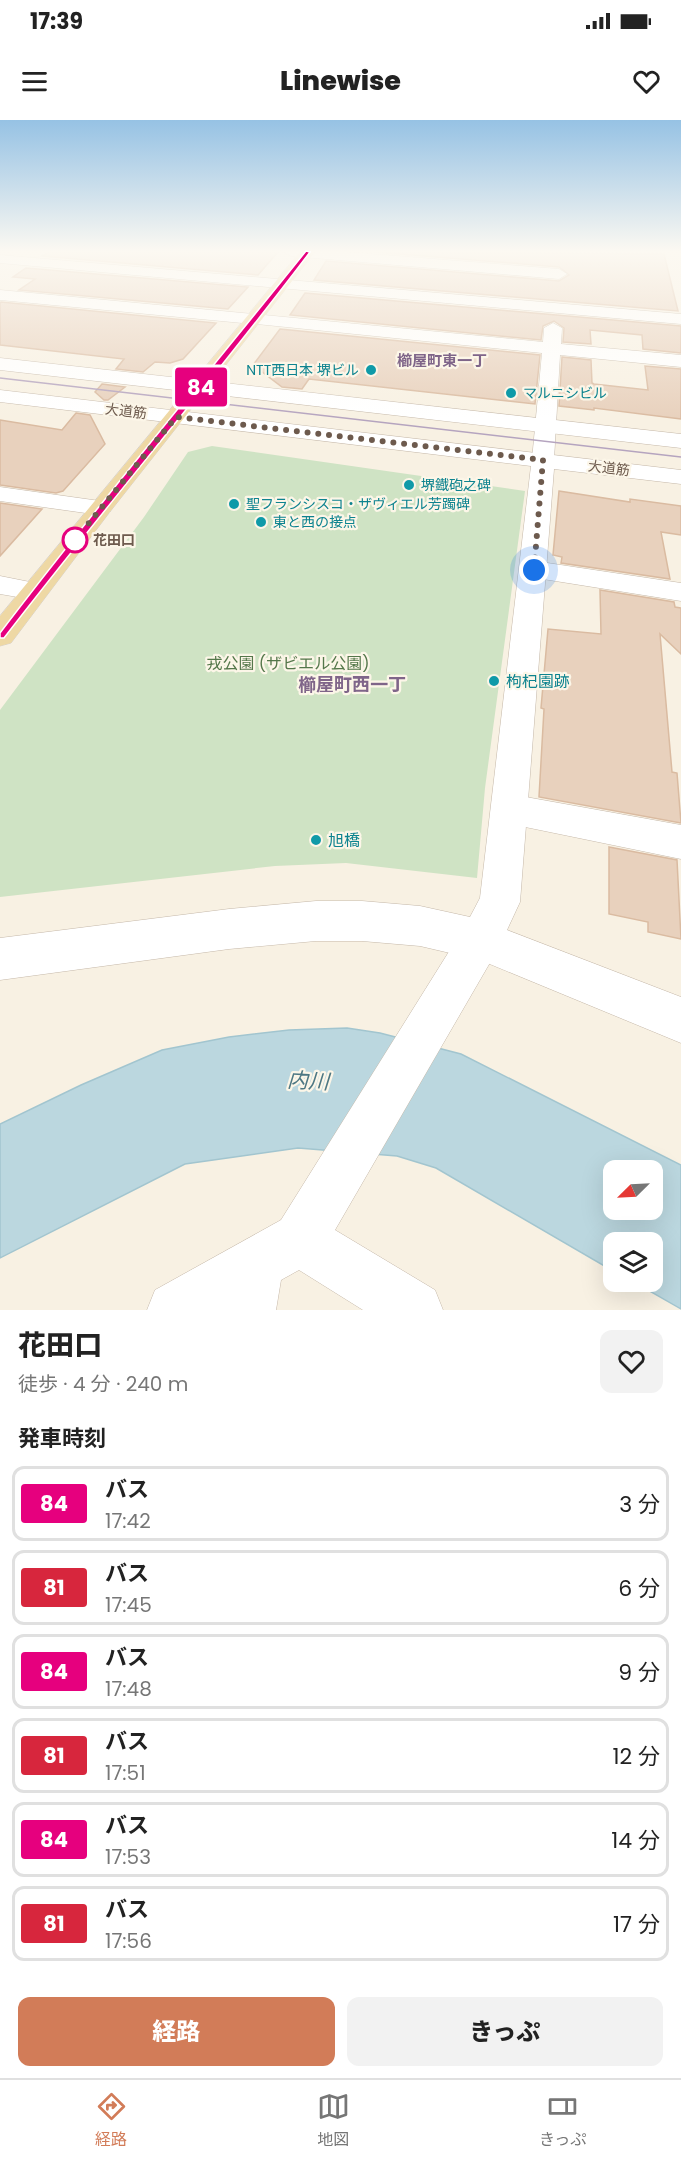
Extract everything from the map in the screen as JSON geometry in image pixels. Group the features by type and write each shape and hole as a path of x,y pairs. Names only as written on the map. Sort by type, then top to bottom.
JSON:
{"main road":[{"path":"0,636 100,508 201,387 263,308"}],"street":[{"path":"132,308 681,361"},
{"path":"551,308 681,319"},
{"path":"175,1310 282,1256 440,1006 500,902 534,570 550,349 556,308"},
{"name":"大道筋","path":"0,364 681,441"},
{"name":"大道筋","path":"0,396 681,477"},
{"path":"0,494 100,508"},
{"path":"534,570 681,592"},
{"path":"0,585 36,591"},
{"path":"509,810 681,842"},
{"path":"0,959 229,929 316,921 362,921 420,926 480,940 681,1020"},
{"path":"282,1256 415,1310"}],"green space":[{"name":"戎公園 (ザビエル公園)","path":"212,446 525,491 485,788 477,878 346,863 275,866 0,897 0,710 144,517 188,452"}],"water":[{"name":"内川","path":"347,1028 380,1033 461,1054 681,1165 681,1309 651,1292 663,1292 663,1232 603,1232 603,1265 436,1168 397,1156 298,1148 185,1164 0,1258 0,1124 81,1085 162,1050 229,1037 289,1030"}],"building":[{"path":"0,308 58,308 216,323 183,359 170,363 155,362 143,372 116,369 124,359 0,345"},
{"path":"295,308 471,308 681,326 681,353 643,349 642,335 590,330 591,344 563,342 564,328 554,321 543,326 541,340 290,315"},
{"path":"637,308 677,308 678,311"},
{"name":"NTT西日本 堺ビル","path":"280,329 540,355 535,404 309,379 302,389 282,387 253,365"},
{"path":"562,357 591,360 592,383 594,384 648,390 645,366 681,369 681,419 559,406"},
{"path":"102,384 125,387 108,400 104,400 95,392"},
{"path":"76,413 90,415 105,444 63,491 56,493 0,485 0,420 62,430"},
{"path":"559,491 630,502 630,499 681,506 681,535 661,532 670,579 561,563 562,557 553,555"},
{"path":"0,503 42,509 0,556"},
{"path":"600,590 674,602 675,607 681,608 681,654 660,634 672,772 677,773 681,823 539,797 544,709 541,708 548,629 601,634"},
{"path":"609,847 677,860 681,939 648,932 648,922 609,914"}],"tram line":[{"path":"0,378 681,457"}],"bus line":[{"name":"84","path":"0,636 100,508 201,387 263,308"}],"place":[{"name":"NTT西日本 堺ビル","path":"371,370"},
{"name":"マルニシビル","path":"511,393"},
{"name":"堺鐡砲之碑","path":"409,485"},
{"name":"聖フランシスコ・ザヴィエル芳躅碑","path":"234,504"},
{"name":"東と西の接点","path":"261,522"},
{"name":"花田口","path":"75,540"},
{"name":"枸杞園跡","path":"494,681"},
{"name":"旭橋","path":"316,840"}],"district":[{"name":"櫛屋町東一丁","path":"442,361"},
{"name":"櫛屋町西一丁","path":"352,685"}],"route":[{"path":"75,540 176,417 543,460 534,570"}]}
